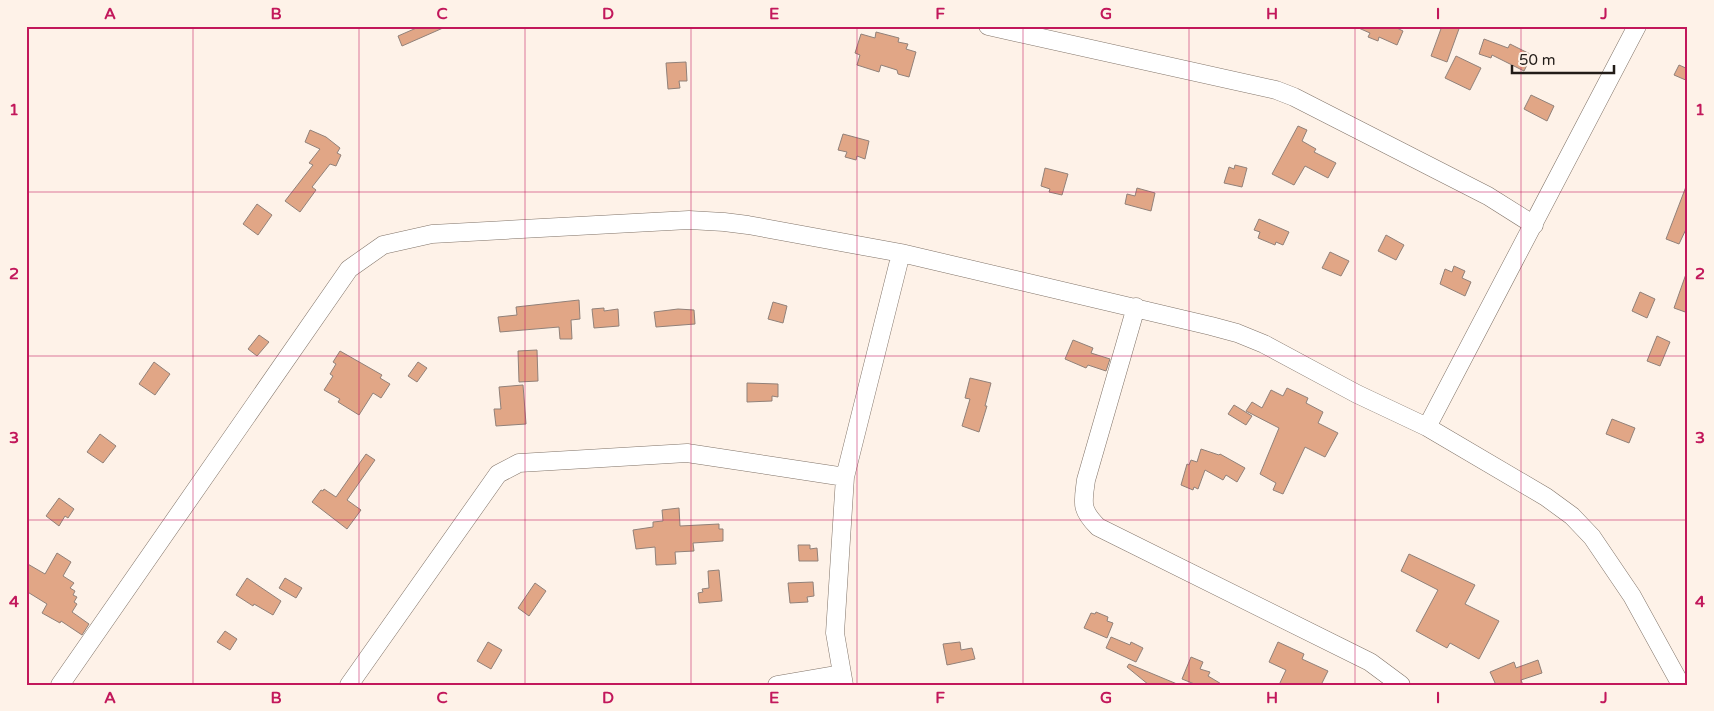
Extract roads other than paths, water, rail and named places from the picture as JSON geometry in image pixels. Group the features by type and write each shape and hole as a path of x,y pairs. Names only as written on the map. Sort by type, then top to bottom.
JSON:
{"street":[{"path":"988,26 1276,90 1294,97 1440,171 1488,196 1534,224"},
{"path":"1427,427 1637,26"},
{"path":"60,685 349,269 383,245 432,234 689,220 748,225 902,253 1211,326 1264,344 1357,394 1427,427 1546,497 1572,516 1592,537 1632,596 1681,685"},
{"path":"777,685 843,679 835,633 845,477 902,253"},
{"path":"1136,308 1086,480 1083,501 1086,515 1098,527 1370,662 1401,685"},
{"path":"349,685 498,474 519,463 687,453 845,477"}]}
